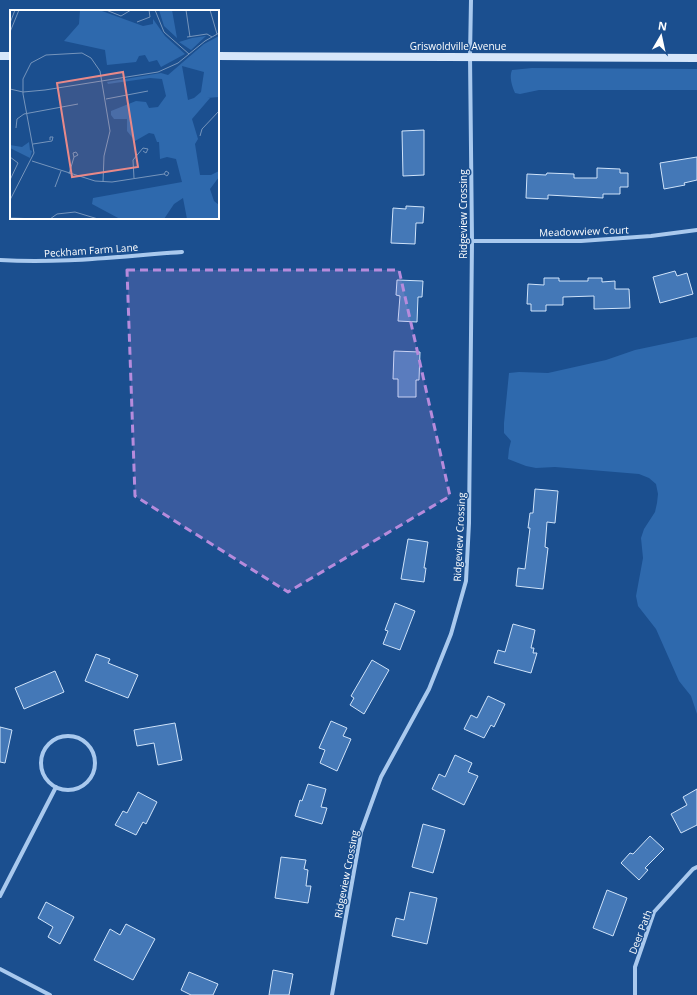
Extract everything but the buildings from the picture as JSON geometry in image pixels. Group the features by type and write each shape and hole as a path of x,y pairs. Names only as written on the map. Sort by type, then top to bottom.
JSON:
{"street":[{"name":"Ridgeview Crossing","path":"332,995 361,832 381,777 429,689 451,634 466,581 470,523 472,241 470,56 471,0"},
{"name":"Griswoldville Avenue","path":"219,56 697,58"},
{"name":"Meadowview Court","path":"472,241 581,241 651,236 697,230"},
{"name":"Peckham Farm Lane","path":"0,260 53,261 182,252"},
{"path":"70,736 80,739 88,745 94,754 95,764 92,775 86,783 77,788 66,790 56,787 48,780 43,771 41,761 44,751 50,743 60,737 70,736"},
{"path":"0,896 56,787"},
{"name":"Deer Path","path":"635,995 636,967 654,912 693,869 697,867"},
{"path":"0,969 50,995"}],"highlighted area":[{"path":"127,270 399,270 450,496 288,592 135,496"}],"shaded area":[{"path":"532,68 697,69 697,90 539,90 520,94 515,93 511,79 512,70"},
{"path":"697,337 697,714 691,696 679,681 656,629 638,606 636,596 643,558 641,538 644,529 655,512 658,494 656,484 649,478 639,474 555,467 536,468 508,459 511,441 504,433 504,423 509,373 548,373 606,360 635,350"}]}
